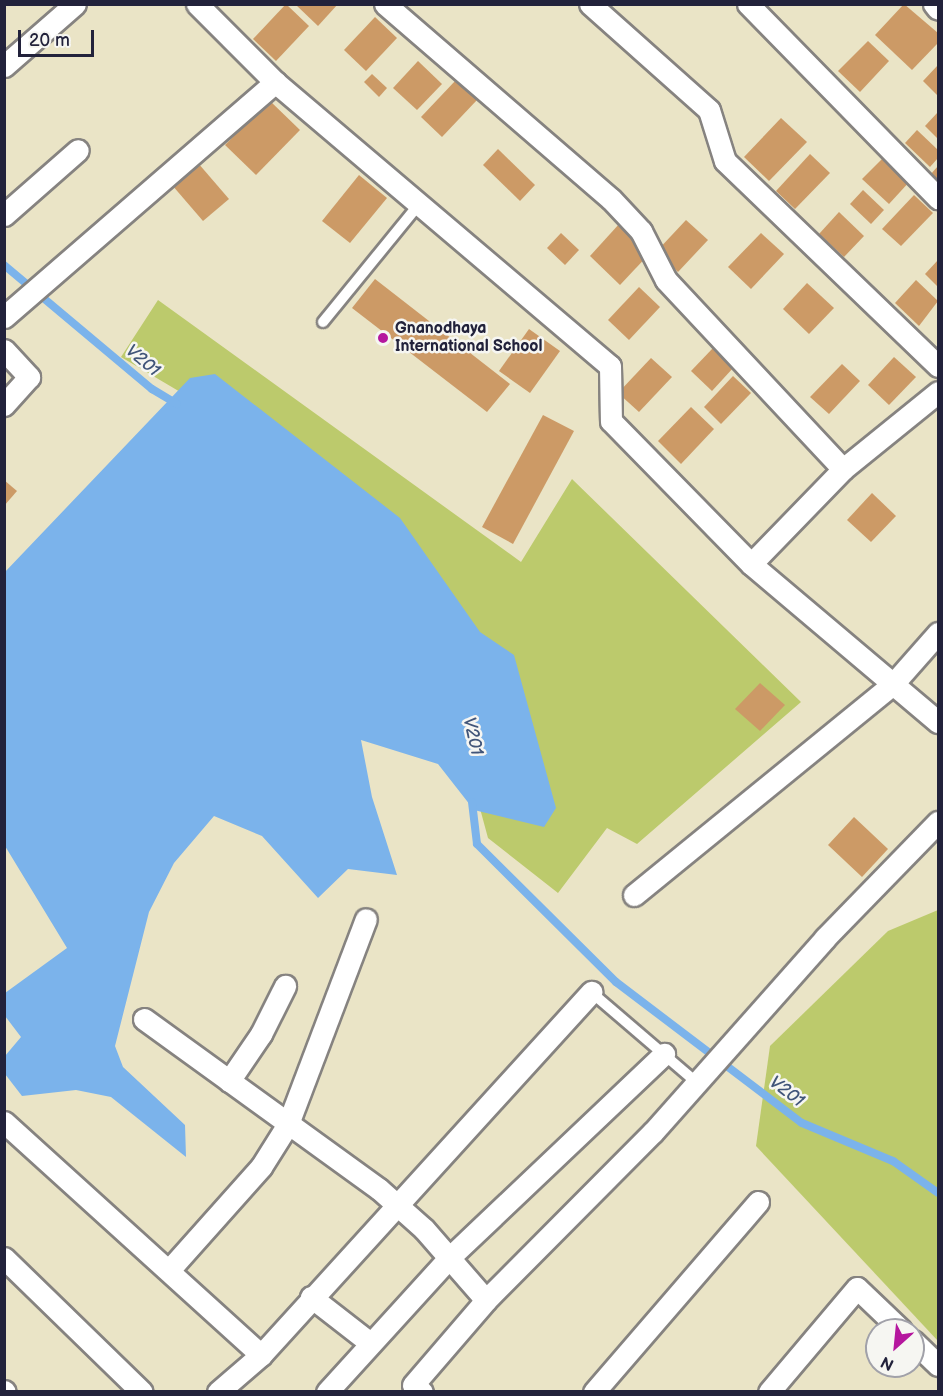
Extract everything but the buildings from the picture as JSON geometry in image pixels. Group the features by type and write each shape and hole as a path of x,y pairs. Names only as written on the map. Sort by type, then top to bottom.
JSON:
{"street":[{"path":"4,66 75,4"},
{"path":"197,4 275,82 420,202 610,366 611,421 751,564 939,722"},
{"path":"385,4 610,199 641,231 666,280 843,469"},
{"path":"590,4 709,110 725,161 939,366"},
{"path":"748,4 939,198"},
{"path":"934,4 939,9"},
{"path":"4,317 275,82"},
{"path":"4,215 78,150"},
{"path":"4,350 29,377 4,405"},
{"path":"751,564 843,469 939,392"},
{"path":"634,895 893,684 939,633"},
{"path":"422,1392 413,1385 486,1300 653,1132 825,938 939,822"},
{"path":"170,1269 261,1167 288,1124 366,919"},
{"path":"229,1081 261,1034 285,986"},
{"path":"218,1392 261,1355 311,1297 398,1206 591,992"},
{"path":"144,1019 398,1206 424,1229 486,1300"},
{"path":"327,1392 448,1259 664,1054"},
{"path":"4,1122 170,1269 261,1355"},
{"path":"594,1392 758,1202"},
{"path":"4,1258 142,1392"},
{"path":"769,1392 857,1288 888,1318"},
{"path":"311,1297 370,1343"},
{"path":"925,1352 939,1365"}],"lane":[{"path":"323,322 420,202"},
{"path":"591,992 664,1054 702,1075"}],"green space":[{"path":"158,300 521,562 572,479 801,702 637,844 607,828 558,893 488,838 414,565 326,478 121,357"},
{"path":"938,910 938,1341 925,1327 925,1318 917,1318 756,1146 770,1046 888,931"}],"water":[{"path":"215,374 400,518 480,632 514,655 556,808 544,827 474,810 438,764 361,740 372,797 397,875 348,869 318,898 262,836 214,816 174,863 149,912 115,1046 123,1067 185,1125 186,1157 111,1097 76,1090 22,1096 5,1074 5,1056 21,1037 5,1016 5,993 67,948 5,846 4,573 190,378"}],"waterway":[{"name":"V201","path":"4,265 152,389 177,404"},
{"name":"V201","path":"472,802 477,844 616,982 802,1123 893,1161 938,1193"}],"place":[{"name":"Gnanodhaya International School","path":"383,338"}]}
